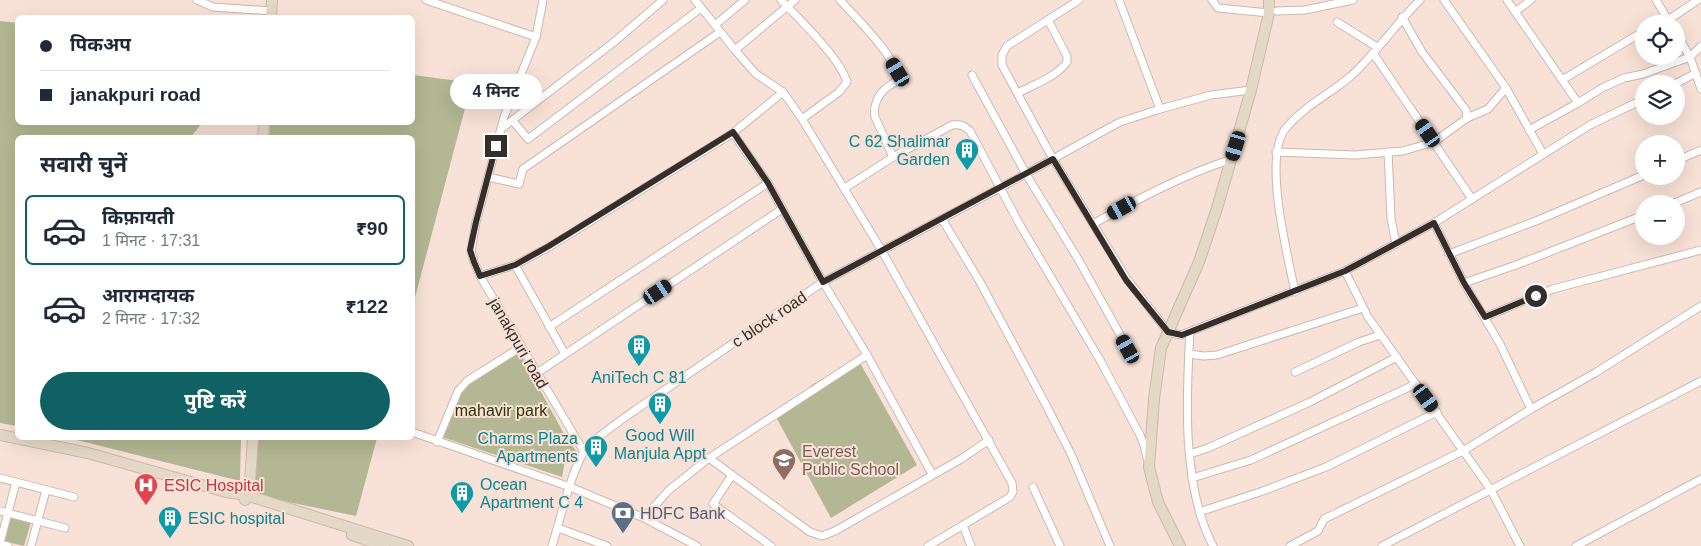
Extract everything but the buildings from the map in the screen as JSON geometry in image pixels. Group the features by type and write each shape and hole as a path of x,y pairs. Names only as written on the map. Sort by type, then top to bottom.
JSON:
{"street":[{"path":"197,0 271,14 272,0"},
{"path":"426,0 536,37"},
{"name":"janakpuri road","path":"543,0 536,37 504,117 470,250 480,276 584,452"},
{"path":"501,130 614,42 663,0"},
{"path":"695,0 756,74 783,92 802,119 882,252 1012,483 1013,492 1010,497 928,546"},
{"path":"715,25 745,0"},
{"path":"781,0 810,30 840,68 847,82 839,92 802,119"},
{"path":"735,50 796,0"},
{"path":"840,0 884,50 898,72 898,79 895,83 885,89 878,98 874,112 893,157"},
{"path":"1079,0 1007,46 1002,55 1002,65 1053,159 1126,280 1168,332 1182,335 1345,271 1434,223 1590,125 1635,103"},
{"path":"1119,0 1160,109"},
{"path":"1212,0 1218,8 1273,12 1305,10 1353,0"},
{"path":"1149,467 1154,399 1161,348 1199,262 1232,159 1273,12 1269,0"},
{"path":"1295,292 1277,197 1276,152 1285,129 1314,102 1350,77 1420,0"},
{"path":"1444,0 1506,88 1543,154"},
{"path":"1507,0 1578,103"},
{"path":"1515,12 1531,0"},
{"path":"1656,0 1663,15"},
{"path":"1678,15 1698,0"},
{"path":"513,120 528,139 702,8"},
{"path":"1402,18 1422,52 1466,110 1467,118"},
{"path":"1018,93 1050,77 1064,67 1067,62 1066,56 1048,20"},
{"path":"1337,22 1375,50 1472,199"},
{"path":"488,178 519,184 523,168 720,32"},
{"path":"1562,80 1635,36"},
{"path":"1529,130 1602,88 1624,78 1643,74 1690,57 1701,46"},
{"path":"1685,48 1690,57 1701,89"},
{"path":"1685,78 1696,73"},
{"path":"972,75 1026,174 1078,259 1128,349"},
{"path":"1276,152 1355,155 1403,151 1434,142 1467,118 1488,109 1506,88"},
{"name":"c block road","path":"552,546 570,487 584,452 608,430 634,411 823,282 882,252 1120,122 1211,95 1251,90"},
{"path":"480,276 515,265 549,246 733,132 783,92"},
{"path":"844,188 893,157 952,125 966,126 1100,360 1140,435 1158,502 1180,546"},
{"path":"733,132 768,183 823,282 867,355 932,474"},
{"path":"1685,157 1701,150"},
{"path":"1388,152 1391,218 1396,244"},
{"path":"1093,224 1151,192 1199,170 1232,159"},
{"path":"1449,254 1635,179"},
{"path":"549,327 768,183"},
{"path":"1685,199 1701,192"},
{"path":"536,373 782,209"},
{"path":"942,219 980,282 1059,430 1110,546"},
{"path":"1464,283 1525,262 1635,219"},
{"path":"1434,223 1464,283 1500,344 1531,409"},
{"path":"1485,317 1554,290 1701,250"},
{"path":"515,265 565,354"},
{"path":"1345,271 1363,308 1380,335 1437,412 1491,490 1520,546"},
{"path":"1290,546 1318,531 1324,519 1463,451 1531,409 1596,373 1701,306"},
{"path":"1189,354 1217,356 1363,308"},
{"path":"1190,332 1188,440 1192,478 1205,532 1213,546"},
{"path":"1295,372 1359,342 1380,335"},
{"path":"437,442 458,391 467,381 521,347"},
{"path":"644,518 669,490 709,458 867,355"},
{"path":"1190,454 1208,448 1310,402 1397,357"},
{"path":"1382,546 1701,381"},
{"path":"1192,478 1252,460 1416,384"},
{"path":"1199,512 1260,492 1326,467 1437,412"},
{"path":"415,433 570,487 644,518 696,546"},
{"path":"0,435 15,438"},
{"path":"24,440 88,453 245,495 408,546"},
{"path":"245,495 253,440"},
{"path":"709,458 810,532 822,536 835,531 961,459 989,440"},
{"path":"732,475 713,504 771,546"},
{"path":"0,478 74,497"},
{"path":"1576,546 1701,479"},
{"path":"8,546 0,543 16,482"},
{"path":"1033,487 1060,546"},
{"path":"30,546 46,490"},
{"path":"245,495 384,546"},
{"path":"0,511 65,528"},
{"path":"963,525 971,546"},
{"path":"558,528 606,546"}],"green space":[{"path":"0,21 15,23 15,125 200,125 193,135 15,135 15,426 0,423"},
{"path":"415,75 466,82 468,97 415,297 415,135 269,135 270,125 415,125"},
{"name":"mahavir park","path":"517,348 563,432 576,451 565,461 562,477 442,437 452,401 460,383"},
{"path":"859,361 917,465 831,518 776,417 813,384"},
{"path":"77,440 241,440 240,481"},
{"path":"253,440 376,440 356,516 264,497 245,489"},
{"path":"9,517 31,522 24,546 3,541"}],"place":[{"name":"C 62 Shalimar Garden","path":"967,171"},
{"name":"AniTech C 81","path":"639,367"},
{"name":"Good Will Manjula Appt","path":"660,425"},
{"name":"Charms Plaza Apartments","path":"596,468"},
{"name":"Everest Public School","path":"784,481"},
{"name":"ESIC Hospital","path":"146,506"},
{"name":"Ocean Apartment C 4","path":"462,514"},
{"name":"HDFC Bank","path":"623,534"},
{"name":"ESIC hospital","path":"170,539"}],"route":[{"path":"496,146 470,250 480,276 515,265 549,246 733,132 768,183 823,282 1053,159 1072,187 1126,280 1168,332 1182,335 1295,292 1345,271 1434,223 1464,283 1485,317 1536,296"}]}
